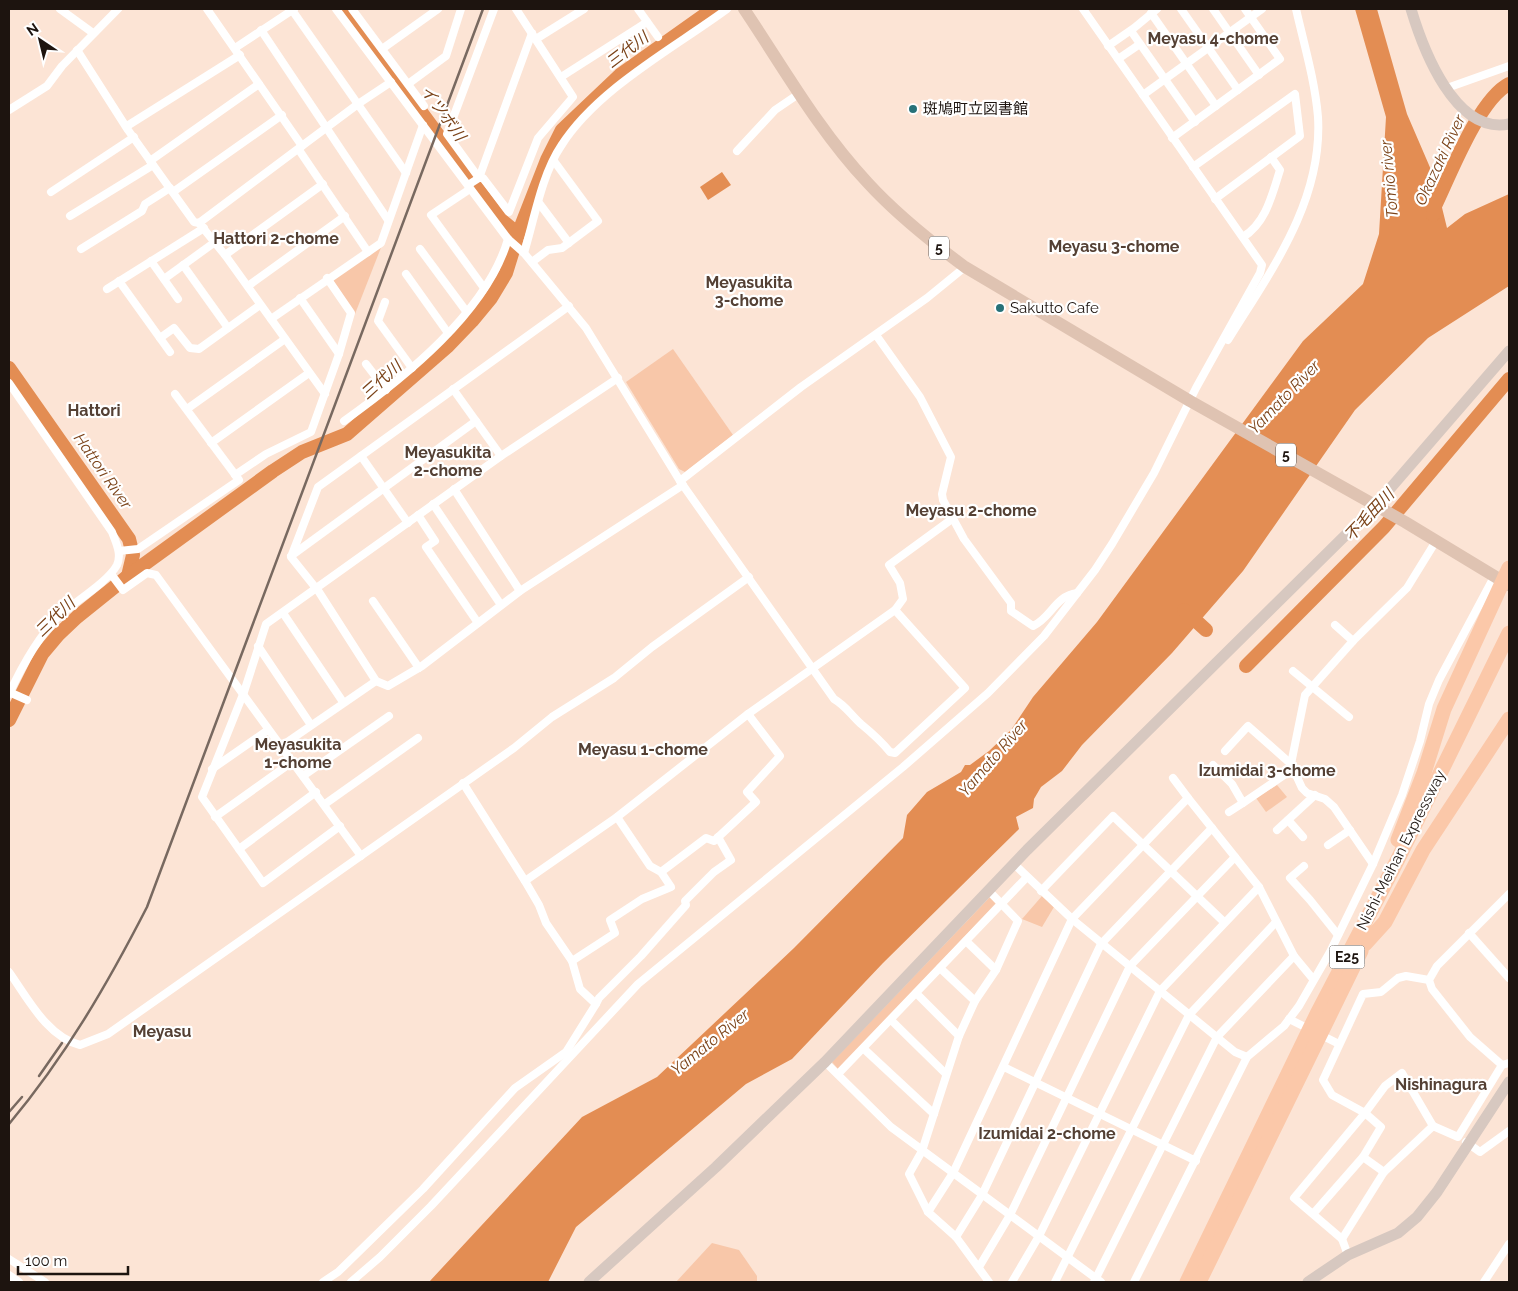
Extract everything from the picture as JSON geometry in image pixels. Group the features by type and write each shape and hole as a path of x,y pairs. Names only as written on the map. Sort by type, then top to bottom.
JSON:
{"highway":[{"path":"1360,942 1421,782 1444,709 1504,578"},
{"name":"Nishi-Meihan Expressway","path":"1199,1282 1398,859 1509,633"},
{"name":"Nishi-Meihan Expressway","path":"1188,1282 1317,1014 1360,942 1509,657"},
{"path":"1360,942 1385,922 1423,850 1509,719"}],"main road":[{"name":"5","path":"744,9 837,147 867,182 930,241 965,267 1190,401 1504,578"}],"street":[{"path":"60,9 94,33"},
{"path":"9,110 47,86 78,50 118,9"},
{"path":"207,9 282,115 323,184 368,252"},
{"path":"127,126 237,52 262,30 293,9 406,173"},
{"path":"336,9 352,13 424,106"},
{"path":"382,50 438,9"},
{"path":"408,84 446,56 461,9"},
{"path":"494,9 446,134 479,178 483,178 509,212 538,138 570,103 573,97 516,9"},
{"path":"484,288 432,215 479,178 534,36 584,9"},
{"path":"638,9 658,37"},
{"path":"524,254 539,202 561,144 585,117 635,73 727,9"},
{"path":"1181,9 1238,90"},
{"path":"1213,9 1259,75"},
{"path":"1172,138 1280,59 1245,9"},
{"path":"1143,96 1262,9"},
{"path":"1196,388 1221,353 1295,226 1306,200 1313,176 1318,117 1311,75 1296,9"},
{"path":"1411,9 1421,37 1447,88 1470,116 1490,124 1509,124"},
{"path":"351,1282 414,1224 568,1053 616,1004 666,959 819,837 988,693 1044,636 1077,593 1108,551 1154,473 1196,388 1260,273 1262,265 1108,46 1086,10"},
{"path":"1108,46 1131,31 1154,11 1186,64 1216,106"},
{"path":"352,13 391,82 508,239 532,262 569,306 618,378 682,483 834,699 846,705 860,723 873,732 890,752 895,753 965,688 895,610"},
{"path":"561,77 647,22"},
{"path":"262,30 388,220"},
{"path":"1131,31 1194,122"},
{"path":"1118,59 1140,44"},
{"path":"78,50 151,163 194,222 201,226 225,254 325,394"},
{"path":"1447,88 1509,66"},
{"path":"107,289 201,226 358,104 391,82"},
{"path":"70,216 151,163 259,84"},
{"path":"737,151 775,110 800,94"},
{"path":"1193,168 1295,94 1300,136 1215,199"},
{"path":"81,249 142,212 145,204 171,190 282,115"},
{"path":"271,319 327,278 381,243 423,125"},
{"path":"51,192 134,137"},
{"path":"1243,237 1255,230 1270,203 1280,170 1271,157"},
{"path":"532,262 548,250 562,248 598,221 554,161"},
{"path":"225,254 323,184"},
{"path":"539,202 568,243"},
{"path":"248,286 345,216"},
{"path":"344,421 412,368 448,332 484,288 498,266 508,239"},
{"path":"164,279 215,242"},
{"path":"420,249 466,311"},
{"path":"151,261 178,299"},
{"path":"183,265 228,328"},
{"path":"291,556 376,681 388,686 419,668 520,591 682,483 801,387 927,298 965,267"},
{"path":"406,274 448,332"},
{"path":"235,475 266,454 311,432 339,354 351,313 327,278"},
{"path":"119,281 170,352"},
{"path":"300,298 339,354"},
{"path":"385,302 378,321 412,368"},
{"path":"160,338 174,328 190,348 198,349 260,305"},
{"path":"291,556 318,487 569,306"},
{"path":"876,335 920,397 950,458 942,494 952,519 978,560 1011,603 1011,611 1033,626 1039,623 1060,599 1077,593"},
{"path":"186,409 285,339"},
{"path":"588,1282 716,1167 825,1062 988,890 1376,506 1509,351"},
{"path":"366,364 386,390"},
{"path":"211,443 309,373"},
{"path":"340,826 263,883 202,797 244,692 266,624 501,456 618,378"},
{"path":"9,382 112,532 121,550 118,564 111,575 59,617 44,633 10,693 26,700"},
{"path":"453,389 501,456"},
{"path":"121,550 138,549 239,480 175,394"},
{"path":"291,556 476,421"},
{"path":"361,456 408,523"},
{"path":"454,490 520,591"},
{"path":"433,504 501,605"},
{"path":"418,516 435,541 426,547 478,623"},
{"path":"525,882 617,817 748,714 895,610 904,599 902,590 889,565 952,519"},
{"path":"1229,812 1292,767 1305,694 1353,641 1407,588 1436,541"},
{"path":"111,575 123,590 147,573 156,574 244,692 280,747 316,792 360,856"},
{"path":"9,972 52,1028 74,1043 87,1043 120,1026 514,748 552,717 614,678 652,647 749,577"},
{"path":"1134,1282 1247,1057 1274,1036 1299,1006 1338,935 1374,864 1412,768 1429,704 1439,680 1504,578"},
{"path":"373,600 419,668"},
{"path":"283,613 343,702"},
{"path":"1335,625 1353,641"},
{"path":"258,646 311,725"},
{"path":"1293,671 1349,716"},
{"path":"280,747 376,681"},
{"path":"661,872 706,838 714,841 756,802 747,792 780,756 748,714"},
{"path":"303,776 389,716"},
{"path":"1224,751 1248,726 1292,767 1302,788 1325,799 1334,807 1374,864"},
{"path":"212,769 268,730"},
{"path":"324,804 418,738"},
{"path":"215,817 292,762"},
{"path":"1213,765 1232,784 1243,803"},
{"path":"1172,778 1259,887 1294,956 1313,980"},
{"path":"464,783 525,882 546,923 572,961 580,989 596,1004"},
{"path":"239,849 316,792"},
{"path":"1277,830 1315,795"},
{"path":"928,1212 953,1173 1072,920 1188,798"},
{"path":"1041,890 1113,816 1224,922"},
{"path":"572,961 615,933 610,920 642,899 671,888 661,872 650,866 617,817"},
{"path":"1288,820 1303,837"},
{"path":"956,1236 982,1195 1101,944 1212,828"},
{"path":"1328,845 1350,830"},
{"path":"323,1282 338,1272 402,1210 515,1088 568,1053 599,998 673,921 686,905 685,901 714,872 731,860 718,837"},
{"path":"978,1267 1010,1215 1130,966 1235,857"},
{"path":"1014,864 1072,920 1235,1052 1247,1057"},
{"path":"1304,866 1290,878 1338,935"},
{"path":"838,1074 966,941 1000,902 1026,877"},
{"path":"1012,1282 1039,1236 1160,991 1259,887"},
{"path":"988,890 1018,921 996,970 975,1001 959,1036 922,1151 909,1174 928,1212 956,1236 989,1282"},
{"path":"1308,1282 1348,1255 1387,1239 1417,1217 1506,1064 1470,1037 1432,989 1430,980 1437,966 1509,894"},
{"path":"1055,1282 1069,1258 1189,1015 1276,922"},
{"path":"1469,933 1509,978"},
{"path":"966,941 996,970"},
{"path":"825,1062 890,1127 1069,1258 1096,1281 1217,1037 1294,956"},
{"path":"940,968 975,1001"},
{"path":"1312,1214 1363,1157 1382,1127 1365,1113 1332,1095 1323,1080 1335,1043 1363,994 1381,992 1398,978 1406,976 1430,980"},
{"path":"916,994 959,1036"},
{"path":"1289,1019 1299,1026 1335,1043"},
{"path":"890,1020 946,1074"},
{"path":"864,1049 934,1114"},
{"path":"1004,1067 1196,1161"},
{"path":"1348,1255 1342,1239 1294,1198 1365,1113 1385,1086 1402,1073 1433,1126 1463,1140 1480,1152 1509,1131"},
{"path":"1463,1140 1509,1082"},
{"path":"1342,1239 1384,1172 1433,1126"},
{"path":"1363,1157 1384,1172"},
{"path":"1484,1282 1509,1244"},
{"path":"9,1254 22,1263 23,1268"},
{"path":"9,1259 45,1282"},
{"path":"9,1275 19,1282"}],"shaded area":[{"path":"382,245 355,314 332,279"},
{"path":"673,349 733,435 685,472 679,469 626,382"},
{"path":"1277,785 1287,797 1266,812 1256,798"},
{"path":"1042,896 1054,907 1042,927 1022,919"},
{"path":"990,897 996,903 839,1070 832,1062"},
{"path":"712,1243 739,1250 757,1276 757,1282 676,1282"}],"water":[{"path":"1355,9 1377,9 1407,114 1435,179 1447,228 1465,214 1509,194 1509,286 1428,338 1355,410 1243,571 1172,653 1082,745 1062,771 1041,787 1034,799 1033,808 1016,817 1019,829 883,963 792,1059 746,1084 576,1227 548,1282 429,1282 582,1117 657,1077 794,948 903,838 907,815 927,792 961,772 965,765 970,765 989,751 1011,730 1033,697 1097,622 1303,341 1363,284 1379,234 1386,117"},
{"path":"722,172 731,185 708,200 700,187"}],"waterway":[{"name":"イツボ川","path":"345,9 500,219 518,234"},
{"name":"三代川","path":"9,720 42,654 77,617 128,576 273,471 302,452 347,434 448,346 491,298 506,273 518,234 547,160 562,130 620,75 713,9"},
{"name":"Okazaki River","path":"1433,215 1435,206 1476,121 1498,92 1509,84"},
{"name":"Hattori River","path":"9,368 129,539 133,555 128,576"},
{"name":"不毛田川","path":"1246,666 1384,527 1509,379"},
{"name":"不毛田川","path":"1184,610 1206,630"}],"railway":[{"path":"9,1124 49,1073 84,1020 147,907 483,9"},
{"path":"39,1076 62,1043"},
{"path":"9,1112 22,1097"}],"place":[{"name":"斑鳩町立図書館","path":"913,109"},
{"name":"Sakutto Cafe","path":"1000,308"}],"district":[{"name":"Meyasu 4-chome","path":"1213,38"},
{"name":"Hattori 2-chome","path":"276,238"},
{"name":"Meyasu 3-chome","path":"1114,246"},
{"name":"Meyasukita 3-chome","path":"749,291"},
{"name":"Hattori","path":"94,410"},
{"name":"Meyasukita 2-chome","path":"448,461"},
{"name":"Meyasu 2-chome","path":"971,510"},
{"name":"Meyasu 1-chome","path":"643,749"},
{"name":"Meyasukita 1-chome","path":"298,753"},
{"name":"Izumidai 3-chome","path":"1267,770"},
{"name":"Meyasu","path":"162,1031"},
{"name":"Nishinagura","path":"1441,1084"},
{"name":"Izumidai 2-chome","path":"1047,1133"}],"water label":[{"name":"Tomio river","path":"1389,179"},
{"name":"Yamato River","path":"1284,397"},
{"name":"Yamato River","path":"993,758"},
{"name":"Yamato River","path":"710,1042"}]}
